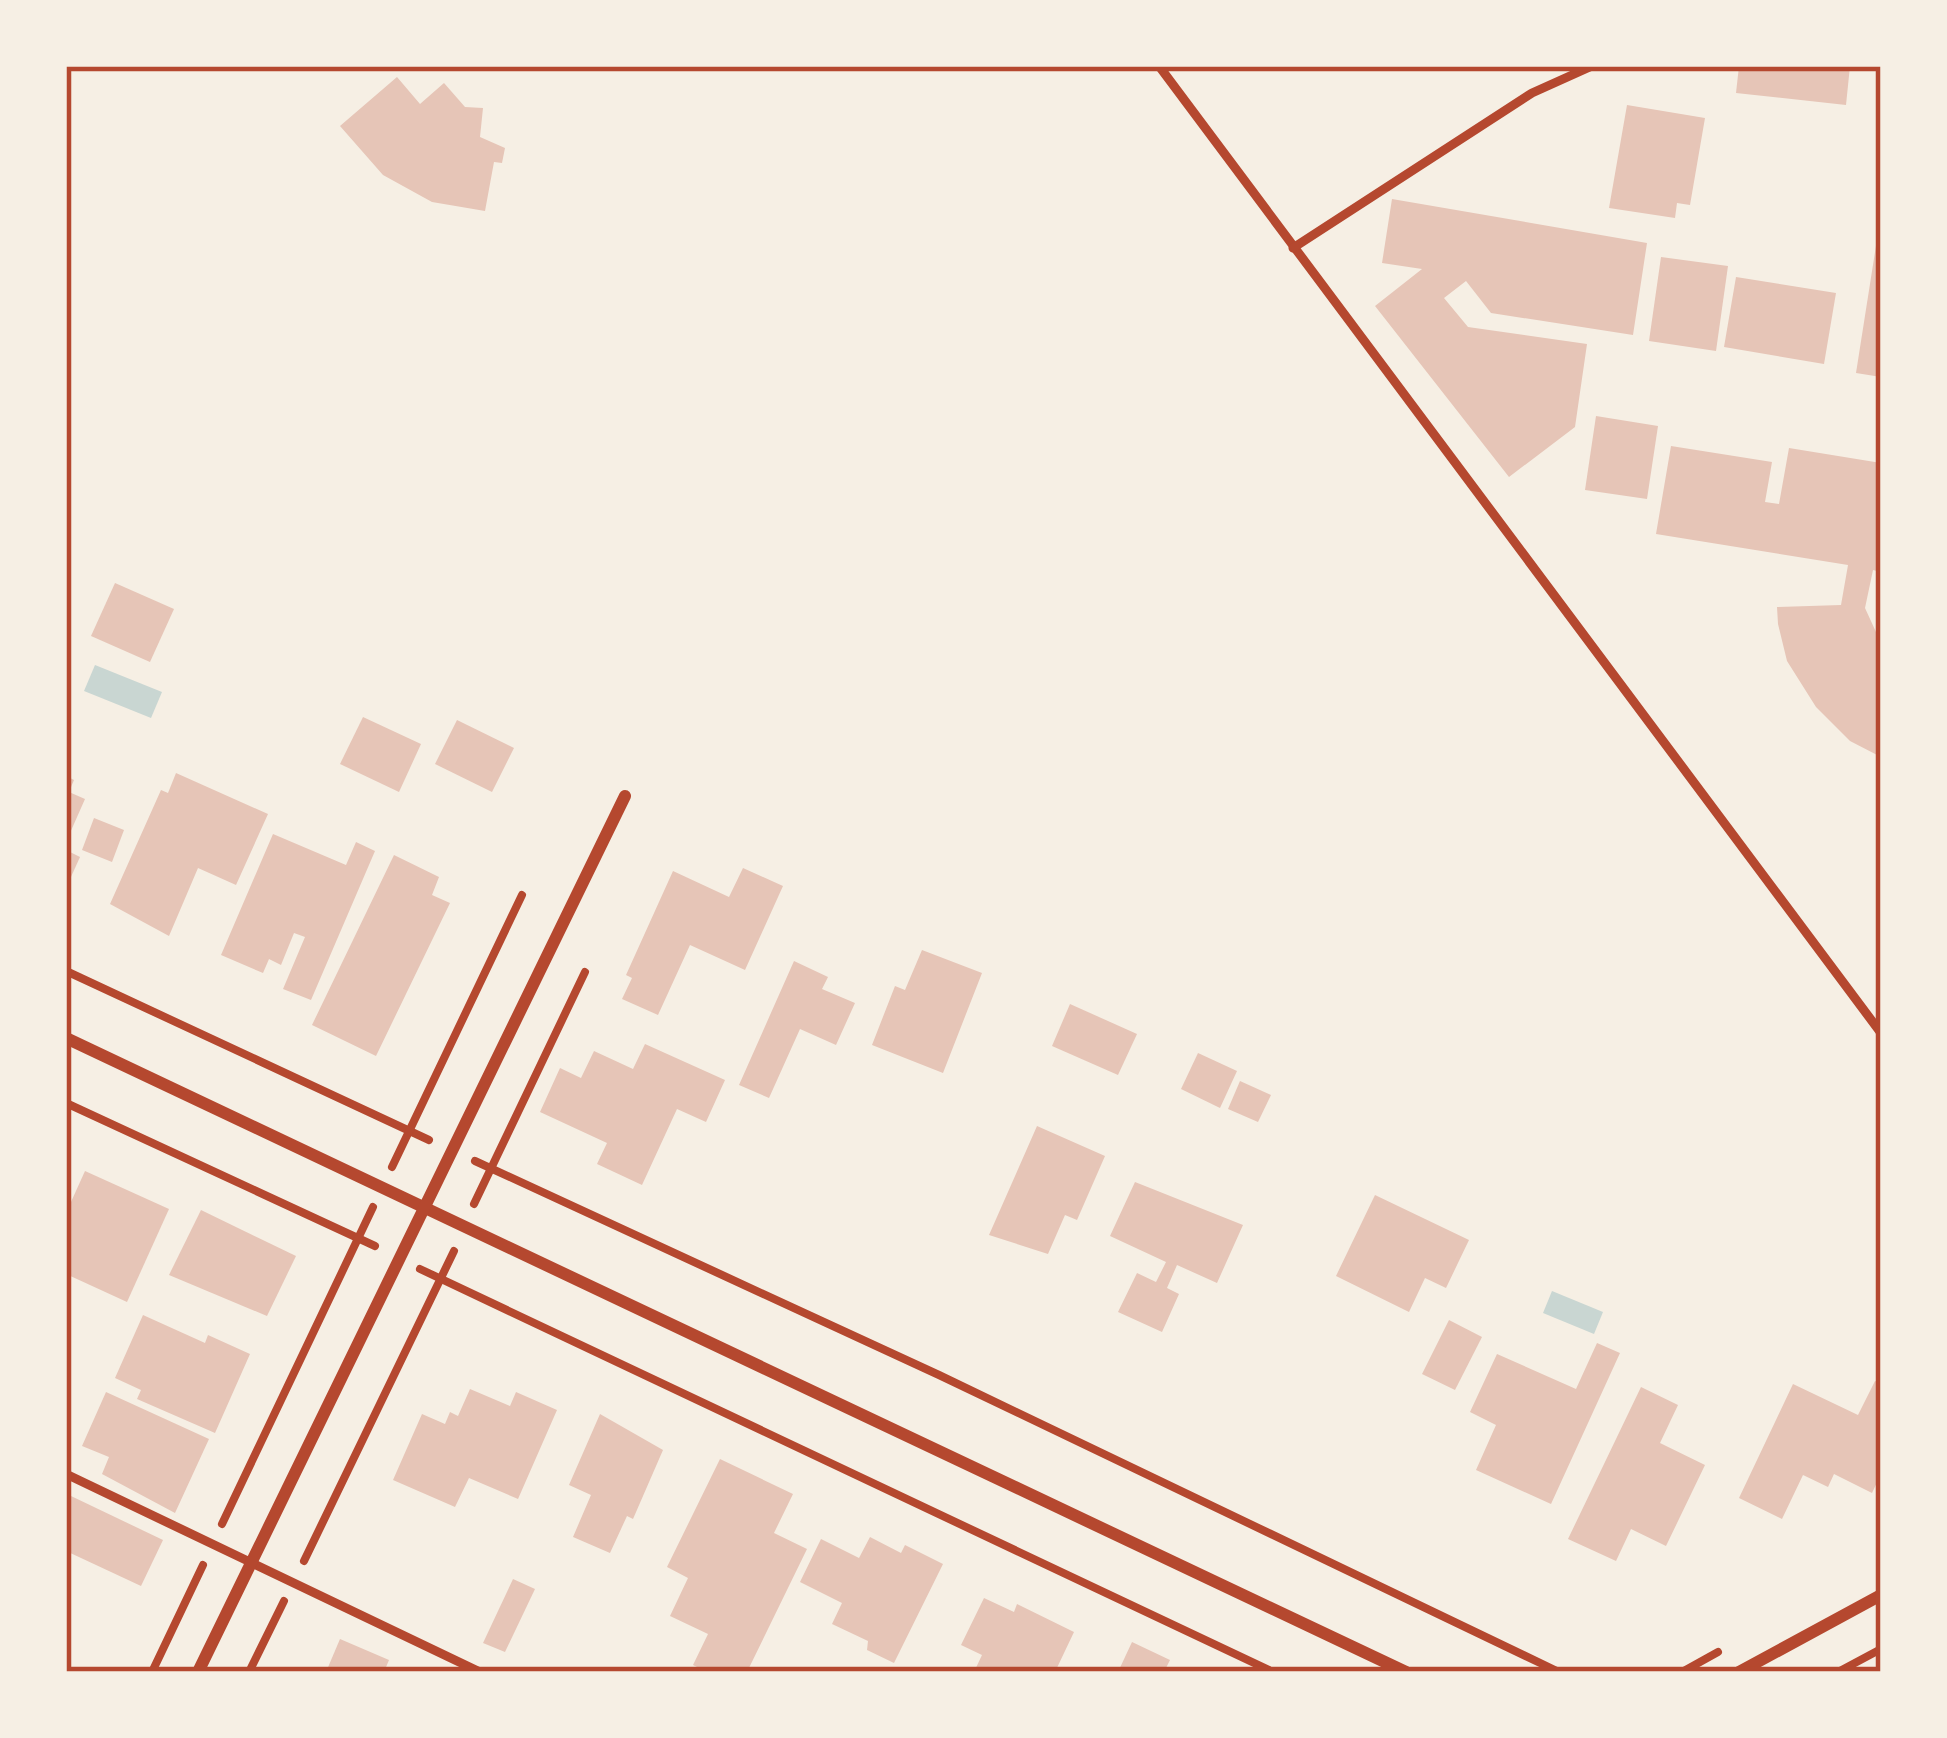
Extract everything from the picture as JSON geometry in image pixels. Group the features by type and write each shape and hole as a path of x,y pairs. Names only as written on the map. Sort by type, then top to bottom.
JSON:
{"street":[{"path":"198,1672 625,796"},
{"path":"66,1038 1406,1672"},
{"path":"1739,1672 1881,1595"}],"lane":[{"path":"1159,66 1881,1034"},
{"path":"1293,248 1532,93 1592,66"},
{"path":"66,1474 480,1672"}],"path":[{"path":"152,1672 522,895"},
{"path":"66,971 939,1375 1559,1672"},
{"path":"249,1672 442,1280 489,1168 585,972"},
{"path":"66,1102 1273,1672"},
{"path":"1838,1672 1881,1649"}],"shaded area":[{"path":"95,665 162,692 151,718 84,691"},
{"path":"1552,1291 1603,1312 1594,1334 1543,1313"}],"building":[{"path":"1739,66 1850,66 1846,105 1736,93"},
{"path":"397,77 420,104 444,83 465,107 483,108 480,137 505,148 502,163 494,162 485,211 432,202 383,175 340,126"},
{"path":"1627,105 1705,118 1690,205 1677,203 1675,218 1609,208"},
{"path":"1392,199 1647,243 1633,335 1491,313 1466,281 1444,298 1468,327 1587,344 1575,427 1509,477 1375,306 1422,269 1382,263"},
{"path":"1881,233 1881,377 1856,373"},
{"path":"1661,257 1728,266 1716,351 1649,341"},
{"path":"1736,277 1836,293 1824,364 1724,347"},
{"path":"1596,416 1658,426 1647,499 1585,490"},
{"path":"1671,446 1772,462 1765,502 1779,504 1789,448 1881,463 1881,572 1873,570 1865,608 1881,643 1881,757 1850,741 1816,707 1787,661 1778,624 1777,607 1841,605 1848,565 1656,534"},
{"path":"115,583 174,609 150,662 91,636"},
{"path":"363,717 421,744 399,792 340,764"},
{"path":"457,720 514,748 492,792 435,764"},
{"path":"176,773 268,814 236,885 198,868 169,936 110,904 161,790 168,793"},
{"path":"66,776 74,780 69,792 85,799 66,842"},
{"path":"94,818 124,830 112,862 82,850"},
{"path":"273,834 346,865 356,842 375,851 311,1000 283,989 305,937 294,933 281,965 269,959 263,973 221,955"},
{"path":"66,850 80,857 66,888"},
{"path":"394,855 439,877 432,895 450,903 376,1056 312,1025"},
{"path":"743,868 783,886 745,970 690,945 658,1015 622,999 632,978 626,975 673,871 729,897"},
{"path":"922,950 982,973 943,1073 872,1045 895,986 905,990"},
{"path":"794,961 828,977 822,989 855,1003 836,1045 800,1029 769,1098 739,1085"},
{"path":"1070,1004 1137,1034 1118,1075 1052,1046"},
{"path":"645,1044 725,1080 706,1122 677,1109 642,1185 597,1164 607,1143 540,1112 560,1068 581,1078 594,1051 633,1069"},
{"path":"1198,1053 1237,1071 1220,1108 1181,1089"},
{"path":"1240,1081 1271,1095 1258,1122 1228,1109"},
{"path":"1037,1126 1105,1156 1077,1220 1065,1215 1048,1254 989,1235"},
{"path":"85,1171 169,1209 127,1302 66,1274 66,1213"},
{"path":"1135,1182 1243,1225 1217,1283 1177,1265 1167,1288 1179,1294 1162,1332 1118,1312 1137,1273 1156,1282 1166,1262 1110,1236"},
{"path":"1375,1195 1469,1240 1446,1288 1425,1278 1409,1312 1336,1276"},
{"path":"201,1210 296,1256 267,1316 169,1275"},
{"path":"143,1315 205,1343 208,1335 250,1354 215,1433 137,1399 141,1390 115,1378"},
{"path":"1449,1320 1482,1337 1455,1390 1422,1374"},
{"path":"1597,1343 1620,1353 1551,1504 1476,1470 1496,1425 1470,1412 1497,1354 1576,1389"},
{"path":"1875,1381 1881,1383 1881,1474 1872,1493 1834,1474 1828,1487 1803,1475 1782,1519 1739,1498 1793,1384 1858,1415"},
{"path":"1641,1387 1678,1405 1660,1443 1705,1465 1666,1546 1631,1529 1616,1561 1568,1539"},
{"path":"470,1389 510,1406 516,1392 557,1410 518,1499 469,1478 455,1507 393,1480 422,1414 445,1424 450,1412 458,1416"},
{"path":"106,1392 209,1439 175,1513 102,1474 109,1457 82,1446"},
{"path":"600,1414 663,1450 633,1519 627,1516 610,1553 573,1537 591,1495 569,1485"},
{"path":"720,1459 793,1494 774,1533 807,1549 747,1672 707,1672 693,1665 708,1634 670,1616 688,1578 667,1567"},
{"path":"71,1496 163,1540 141,1586 66,1551"},
{"path":"870,1537 901,1553 905,1545 943,1564 894,1663 867,1650 868,1641 832,1624 842,1603 800,1582 821,1539 859,1558"},
{"path":"513,1579 535,1589 505,1652 483,1643"},
{"path":"984,1598 1014,1612 1017,1604 1074,1632 1055,1672 974,1672 982,1655 961,1645"},
{"path":"340,1639 389,1660 384,1672 326,1672"},
{"path":"1132,1642 1170,1660 1164,1672 1118,1672"}]}
